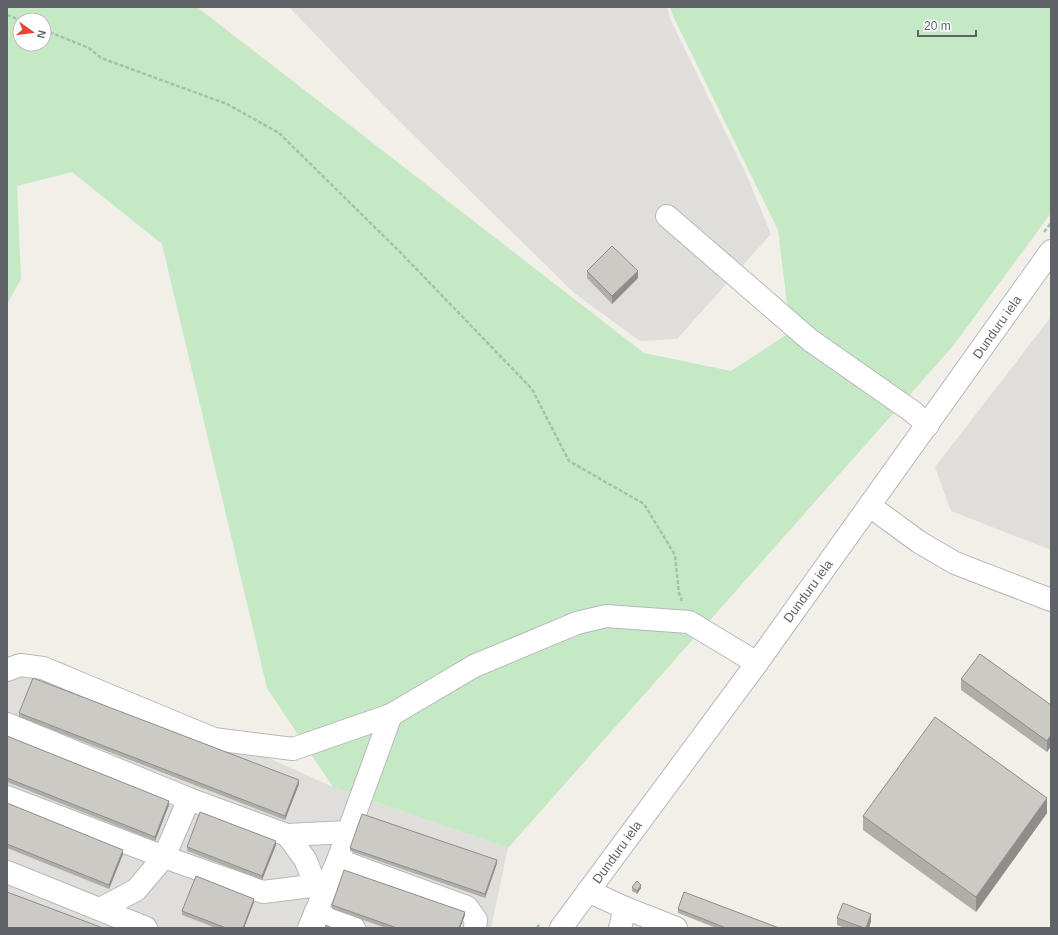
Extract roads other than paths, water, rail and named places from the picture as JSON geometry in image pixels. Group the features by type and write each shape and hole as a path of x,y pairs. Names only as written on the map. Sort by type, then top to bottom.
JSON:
{"street":[{"path":"667,216 810,340 913,412 928,425"},
{"name":"Dunduru iela","path":"562,928 757,663 1051,251"},
{"path":"870,506 919,542 955,563 1051,600"},
{"path":"7,670 20,665 43,668 214,739 293,749 391,715 474,666 577,623 606,616 689,622 757,663"},
{"path":"354,928 312,920 322,885 338,860 391,715"},
{"path":"7,724 189,799 287,835 348,832"},
{"path":"7,797 164,857 263,892 322,885"},
{"path":"100,909 136,890 164,857 189,799"},
{"path":"287,835 322,885"},
{"path":"338,860 467,907 476,920 475,928"},
{"path":"7,872 141,926"},
{"path":"136,890 141,926"},
{"path":"588,891 623,918 676,928"}]}
